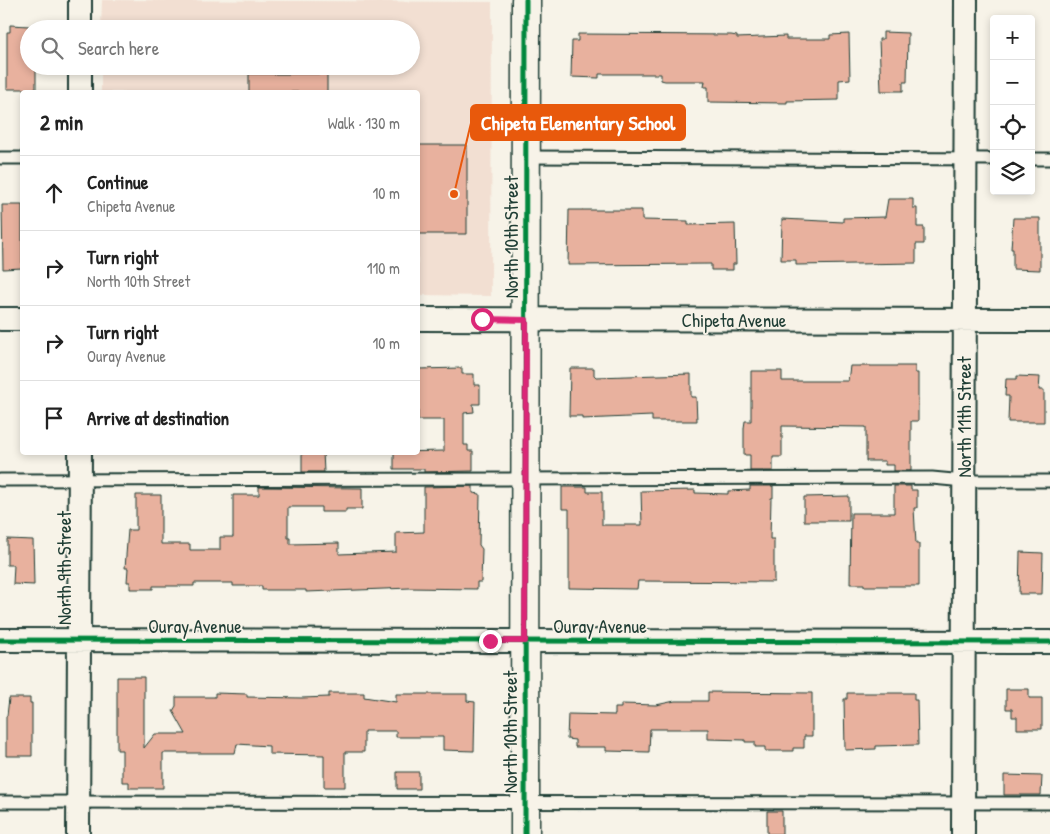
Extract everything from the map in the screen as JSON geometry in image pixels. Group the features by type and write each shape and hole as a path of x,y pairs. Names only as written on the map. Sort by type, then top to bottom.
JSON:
{"street":[{"path":"80,0 80,20"},
{"name":"North 10th Street","path":"525,834 526,0"},
{"name":"North 11th Street","path":"964,834 966,0"},
{"path":"80,75 80,90"},
{"path":"0,319 20,319"},
{"name":"Chipeta Avenue","path":"420,319 1050,320"},
{"name":"North 9th Street","path":"78,834 80,455"},
{"name":"Ouray Avenue","path":"0,640 1050,642"}],"lane":[{"path":"526,157 990,159"},
{"path":"0,158 20,158"},
{"path":"1035,159 1050,159"},
{"path":"0,480 932,478 964,481 1050,481"},
{"path":"0,802 1050,803"}],"shaded area":[{"path":"102,0 492,2 491,296 420,295 420,90 101,90 101,75 420,75 420,20 101,20"}],"building":[{"path":"10,25 20,26 20,75 36,75 36,89 7,89 7,32 10,32"},
{"path":"883,32 908,33 907,82 903,82 903,91 881,91 879,39 883,39"},
{"path":"578,34 731,35 737,36 737,38 786,36 786,39 830,39 830,35 849,34 850,79 839,80 839,100 787,101 787,103 708,102 708,87 704,87 705,81 665,81 661,80 661,74 599,74 599,78 571,77 572,41 578,41"},
{"path":"249,75 327,75 327,90 249,90"},
{"path":"420,145 467,145 467,234 420,234"},
{"path":"888,199 913,199 913,208 917,208 917,227 924,227 924,244 916,244 916,263 796,265 796,260 781,260 782,219 843,222 843,218 885,217"},
{"path":"2,205 20,205 20,268 3,269"},
{"path":"569,210 642,210 642,220 688,221 688,225 735,224 736,264 733,264 733,270 711,270 711,264 568,265"},
{"path":"1013,218 1040,218 1040,270 1013,269 1013,249 1011,249"},
{"path":"850,366 915,366 915,373 918,373 918,421 911,421 911,471 894,471 894,465 885,465 885,461 866,461 866,427 782,426 782,457 773,457 773,471 750,471 750,455 744,455 744,428 745,421 751,421 751,371 782,371 782,381 848,381"},
{"path":"462,368 462,374 474,374 474,385 480,385 480,404 473,404 474,412 464,413 464,445 468,445 468,451 473,451 473,471 424,472 424,469 394,469 394,455 420,455 420,451 444,451 444,420 420,420 420,369"},
{"path":"570,368 594,368 594,375 596,377 691,374 691,397 696,397 697,421 652,421 652,416 582,419 582,416 569,416"},
{"path":"1017,376 1040,377 1039,390 1044,390 1044,422 1008,422 1009,396 1005,396 1006,379 1017,379"},
{"path":"302,455 323,455 324,472 302,472"},
{"path":"473,486 473,493 480,494 479,545 482,549 481,582 477,582 477,589 410,588 306,592 306,590 262,590 262,586 233,586 233,583 194,583 194,586 153,586 153,589 130,589 130,582 127,582 128,568 125,568 128,530 136,530 136,495 161,495 161,544 190,544 190,550 220,550 220,537 233,537 233,495 259,495 259,487 362,488 362,509 346,509 346,512 321,512 321,507 288,507 288,538 290,538 290,544 339,543 339,554 396,552 396,533 424,532 424,487"},
{"path":"750,486 773,486 770,539 774,539 774,582 638,581 637,589 569,588 569,509 562,509 562,487 587,487 587,492 602,492 602,525 642,525 641,491 695,490 695,493 728,494 728,491 750,490"},
{"path":"894,486 911,486 911,490 917,490 917,508 914,508 916,544 919,544 919,586 864,586 864,584 850,584 851,513 894,513"},
{"path":"849,496 849,521 804,521 804,497"},
{"path":"7,539 33,540 34,585 13,584 14,565 7,565"},
{"path":"1020,552 1043,553 1042,594 1019,594"},
{"path":"117,677 144,677 144,748 155,734 186,734 173,711 176,706 176,697 215,697 215,693 247,694 247,697 302,698 329,697 329,693 364,693 364,697 396,702 396,694 467,694 467,701 475,702 474,751 443,750 443,737 396,737 396,731 364,731 364,752 345,752 345,787 324,787 324,755 269,754 269,746 237,744 235,753 163,753 163,788 129,788 129,782 122,782 122,750 117,750"},
{"path":"1006,689 1029,689 1029,698 1042,698 1042,729 1017,729 1017,717 1012,717 1012,709 1006,709"},
{"path":"708,692 812,693 812,736 804,736 804,748 793,748 793,751 765,751 765,747 755,747 755,742 745,742 745,740 708,739 708,729 650,729 649,752 606,751 606,747 575,747 575,740 567,739 568,714 615,715 615,708 621,708 621,704 656,705 675,701 708,701"},
{"path":"847,693 914,693 914,700 917,700 918,745 876,746 876,749 845,750 844,699 847,699"},
{"path":"9,698 30,698 30,703 32,703 32,756 6,756 6,716"},
{"path":"397,772 419,772 419,789 397,789"},
{"path":"1004,775 1042,776 1041,795 1004,795"},
{"path":"767,811 782,811 782,834 767,834"}],"cycle path":[{"path":"525,834 526,0"},
{"path":"0,640 1050,642"}],"place":[{"name":"Chipeta Elementary School","path":"454,194"}],"route":[{"path":"482,319 526,320 525,641 490,641"}]}
